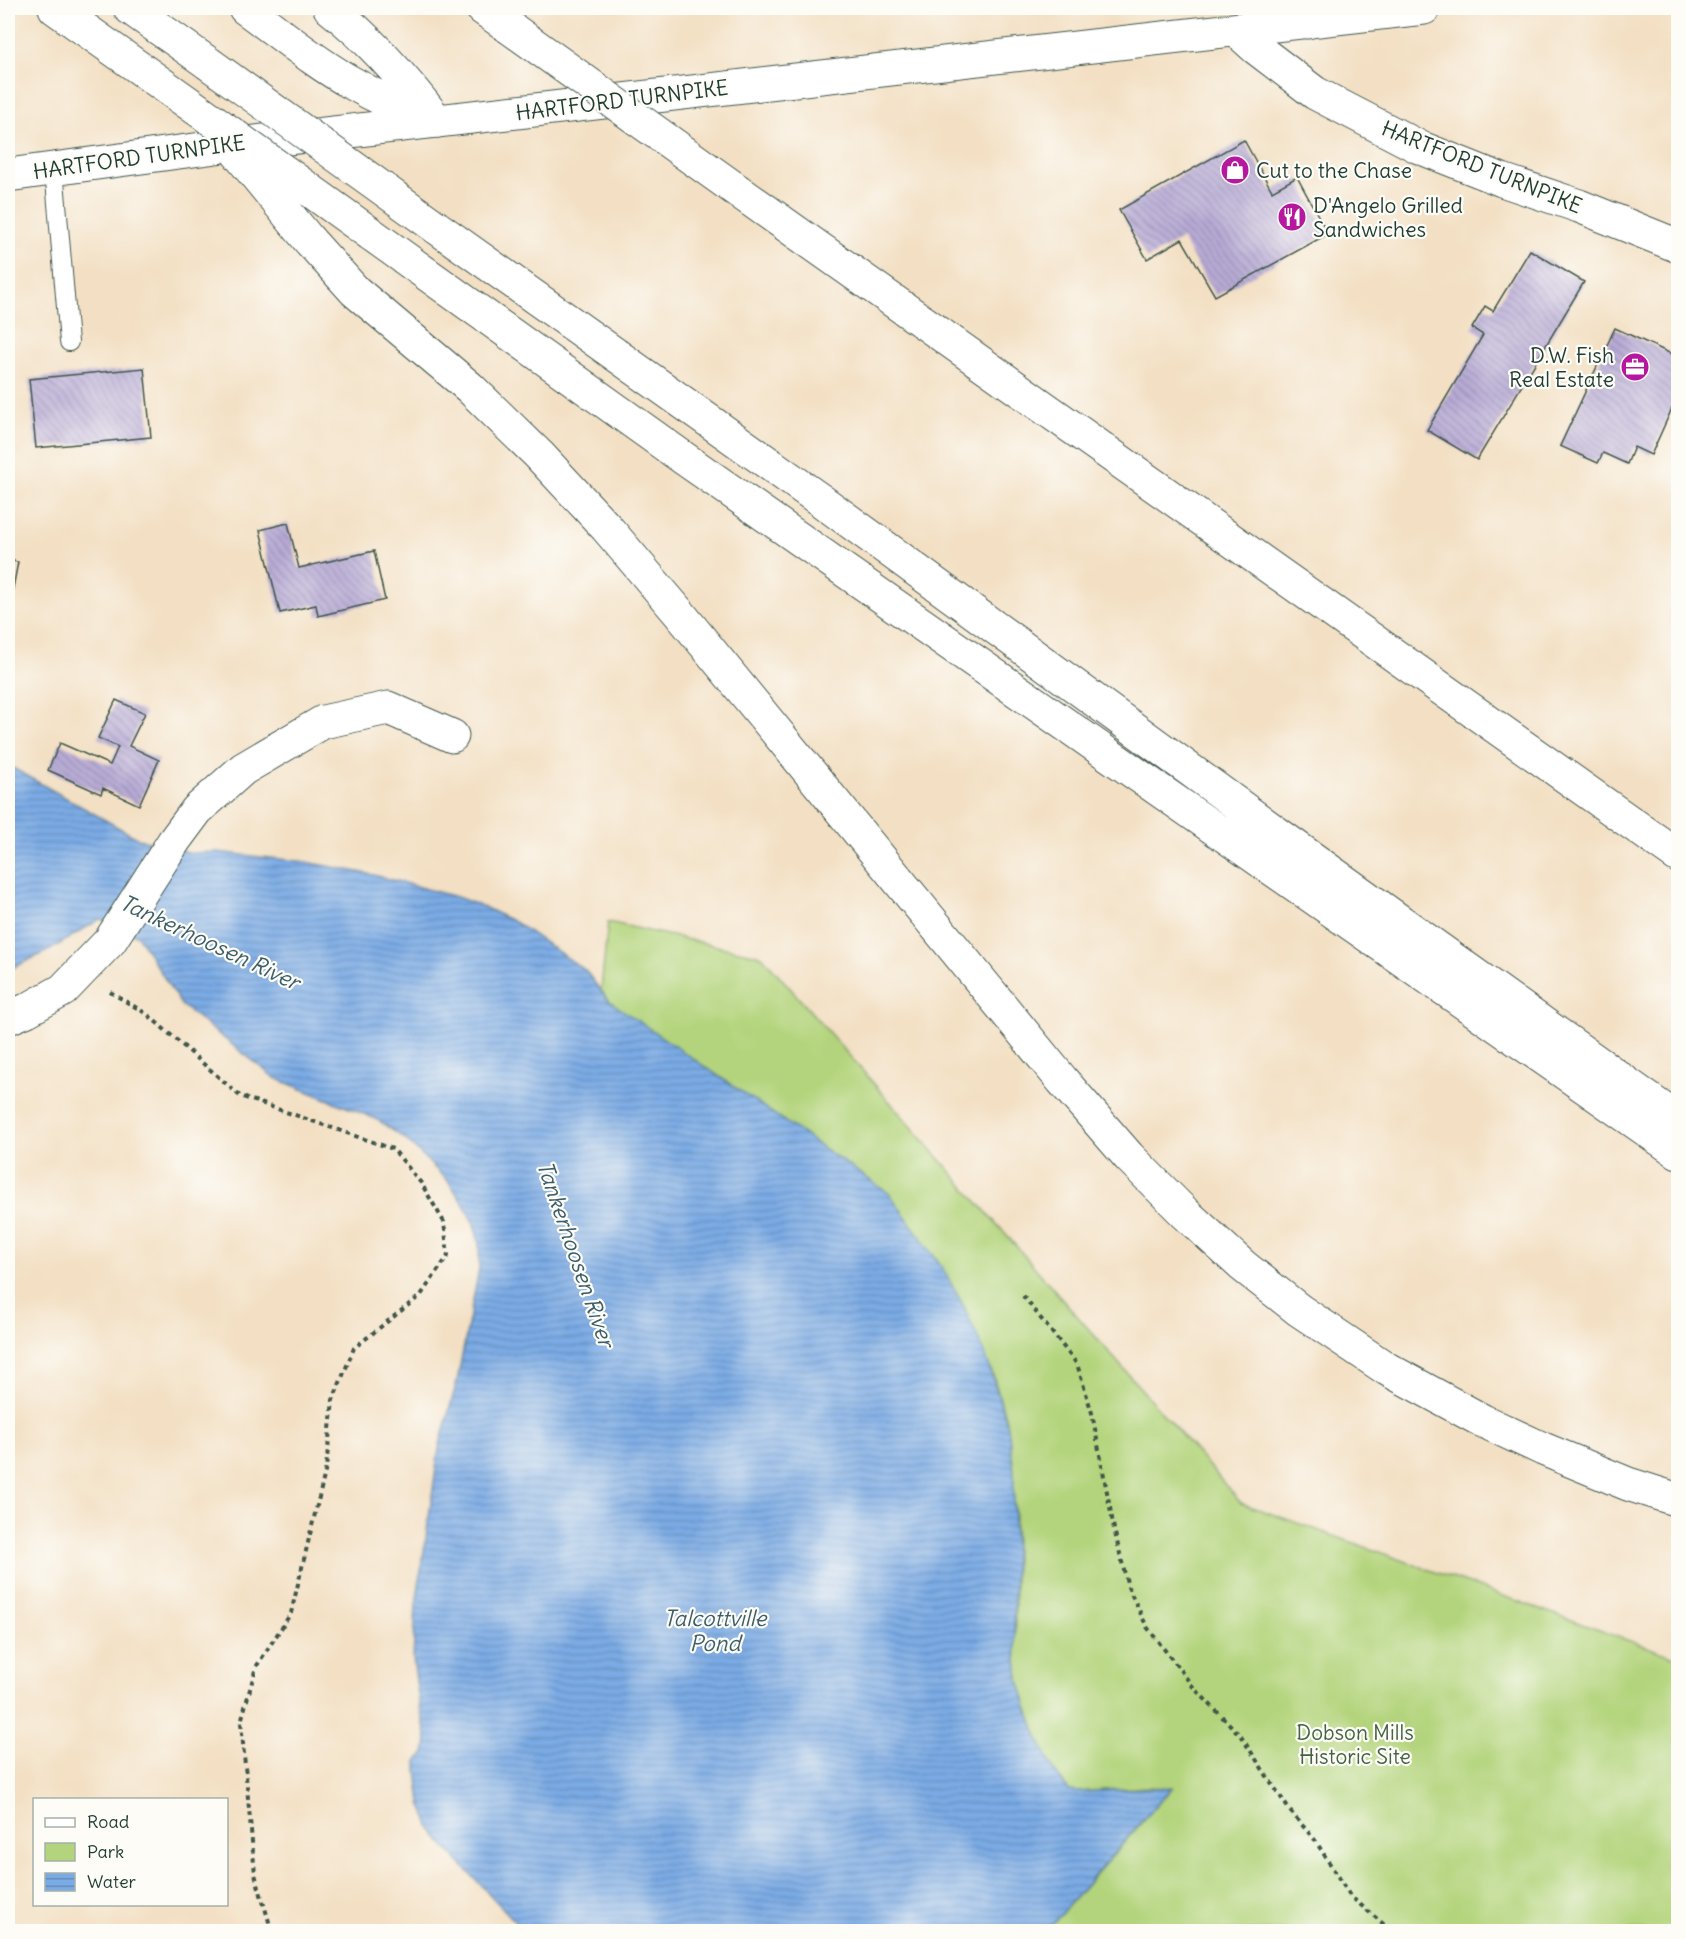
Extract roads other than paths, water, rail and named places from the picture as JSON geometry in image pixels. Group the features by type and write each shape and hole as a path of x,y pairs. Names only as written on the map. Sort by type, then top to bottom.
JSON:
{"main road":[{"path":"55,8 682,457 1678,1152"},
{"path":"130,8 813,495 1278,834 1678,1120"},
{"path":"245,8 326,68 351,83 380,99 437,121"},
{"path":"330,8 383,56 437,121"},
{"name":"HARTFORD TURNPIKE","path":"8,176 246,142 1236,30 1297,15 1424,8"},
{"path":"492,14 738,191 1678,856"},
{"name":"HARTFORD TURNPIKE","path":"1236,30 1315,93 1419,147 1502,180 1579,206 1678,246"},
{"path":"211,119 309,240 355,291 469,387 539,455 606,527 1069,1088 1130,1157 1194,1221 1243,1266 1299,1310 1387,1369 1483,1421 1543,1449 1628,1484 1678,1500"},
{"path":"8,1018 63,990 110,941 174,841 197,810 243,769 323,722 388,708 452,736"}],"lane":[{"path":"54,169 69,342"}],"water":[{"name":"Talcottville Pond","path":"8,767 139,839 191,853 217,852 307,862 374,875 457,897 484,907 516,923 585,970 608,1000 890,1194 943,1269 964,1307 985,1353 1008,1427 1014,1470 1014,1625 1019,1679 1040,1742 1056,1774 1069,1791 1172,1787 1046,1931 524,1931 446,1848 431,1829 421,1803 417,1761 425,1753 427,1739 413,1659 416,1605 439,1448 457,1381 479,1269 479,1243 474,1224 448,1181 405,1139 376,1119 275,1078 181,1005 138,936 100,919 50,950 8,970"}],"place":[{"name":"Cut to the Chase","path":"1235,170"},
{"name":"D'Angelo Grilled Sandwiches","path":"1292,217"},
{"name":"D.W. Fish Real Estate","path":"1635,367"}],"water label":[{"name":"Tankerhoosen River","path":"210,942"},
{"name":"Tankerhoosen River","path":"576,1254"}],"park label":[{"name":"Dobson Mills Historic Site","path":"1355,1744"}]}
